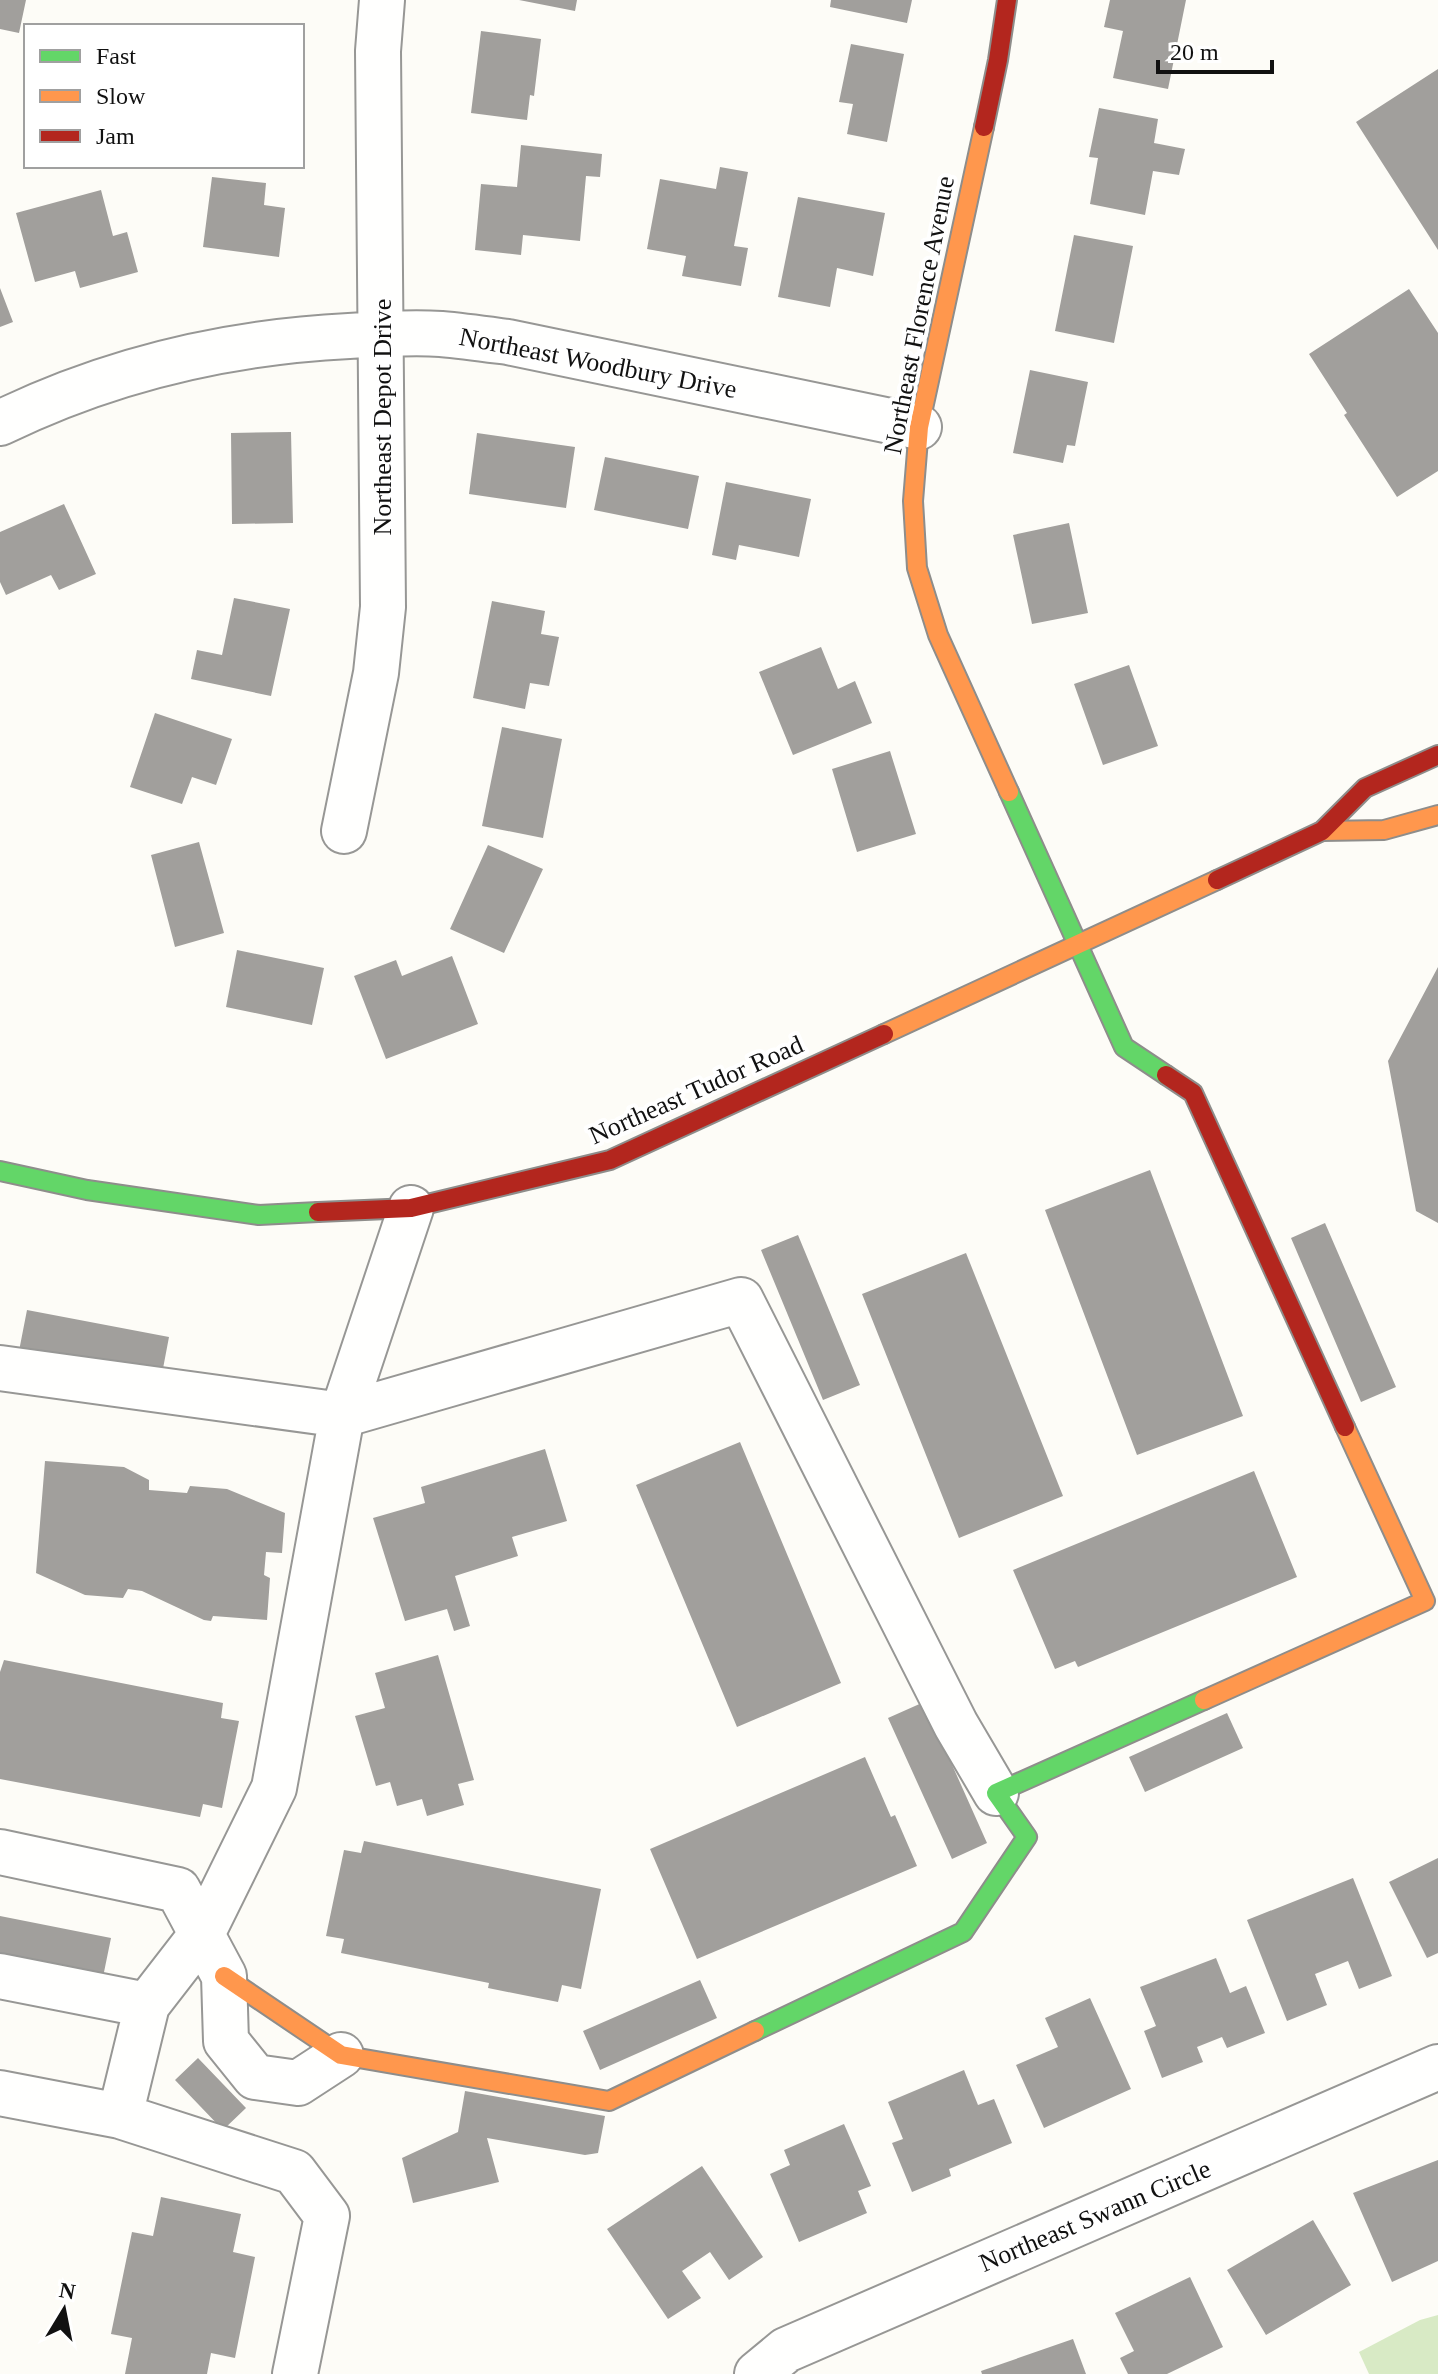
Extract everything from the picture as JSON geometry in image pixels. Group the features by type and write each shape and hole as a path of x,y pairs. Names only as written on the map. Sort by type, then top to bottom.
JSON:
{"street":[{"name":"Northeast Depot Drive","path":"344,831 376,673 383,607 378,51 382,0"},
{"name":"Northeast Florence Avenue","path":"996,1793 1425,1601 1193,1093 1124,1047 938,635 917,568 913,501 919,427 998,60 1007,0"},
{"name":"Northeast Woodbury Drive","path":"0,423 45,401 118,376 195,355 287,339 439,334 508,342 919,427"},
{"name":"Northeast Tudor Road","path":"0,1171 87,1190 259,1215 411,1208 610,1160 1322,831 1365,788 1438,755"},
{"name":"Northeast Tudor Road","path":"1322,831 1384,830 1438,815"},
{"path":"120,2116 147,2005 202,1934 274,1788 342,1415 411,1208"},
{"path":"0,1368 342,1415 741,1300 956,1725 996,1793 1027,1837 963,1932 609,2101 341,2055 224,1976"},
{"path":"0,1852 178,1890 224,1976 226,2041 255,2077 298,2083 341,2055"},
{"path":"0,1976 147,2005"},
{"name":"Northeast Swann Circle","path":"757,2374 786,2350 1438,2067"},
{"path":"0,2093 120,2116 294,2172 327,2216 295,2374"}],"green space":[{"path":"1438,2315 1438,2374 1369,2374 1359,2352 1420,2320"}],"building":[{"path":"0,0 26,0 19,33 0,29"},
{"path":"519,0 577,0 575,11"},
{"path":"831,0 912,0 907,23 830,7"},
{"path":"1110,0 1186,0 1168,89 1113,78 1123,31 1104,27"},
{"path":"481,31 541,39 534,96 530,95 527,120 471,113"},
{"path":"851,44 904,54 887,142 847,134 853,104 839,102"},
{"path":"1438,69 1438,250 1356,122"},
{"path":"1099,108 1158,119 1154,143 1185,149 1179,175 1153,171 1145,215 1090,204 1098,158 1089,157"},
{"path":"521,145 602,154 600,177 586,176 580,241 523,235 521,255 475,250 481,184 517,187"},
{"path":"720,167 748,172 734,246 748,248 741,286 682,276 686,256 647,249 660,179 716,189"},
{"path":"212,177 266,183 264,205 285,208 279,257 203,247"},
{"path":"101,190 113,236 127,232 138,272 80,288 75,271 35,282 16,213"},
{"path":"798,197 885,213 873,276 837,268 830,307 778,297"},
{"path":"1074,235 1133,246 1114,343 1055,331"},
{"path":"0,288 13,322 0,327"},
{"path":"1409,289 1438,333 1438,471 1397,497 1309,354"},
{"path":"1030,370 1088,382 1075,446 1067,445 1063,463 1013,453"},
{"path":"291,432 293,523 232,524 231,433"},
{"path":"477,433 575,447 566,508 469,494"},
{"path":"605,457 699,476 688,529 594,510"},
{"path":"726,482 811,499 799,557 739,545 736,560 712,555"},
{"path":"64,504 96,574 59,590 51,575 6,595 0,582 0,532"},
{"path":"1069,523 1088,613 1032,624 1013,535"},
{"path":"234,598 290,609 271,696 191,679 197,650 222,655"},
{"path":"492,601 545,611 541,634 559,637 549,686 530,683 525,709 473,698"},
{"path":"821,647 838,689 855,681 872,723 793,755 759,672"},
{"path":"1129,665 1158,746 1103,765 1074,684"},
{"path":"155,713 232,739 216,785 192,777 182,804 130,787"},
{"path":"502,727 562,739 543,838 482,826"},
{"path":"890,751 916,834 857,852 832,769"},
{"path":"199,842 224,933 175,947 151,855"},
{"path":"488,845 543,869 504,953 450,929"},
{"path":"237,950 324,968 312,1025 226,1007"},
{"path":"452,956 478,1024 386,1059 354,976 396,960 402,976"},
{"path":"1438,967 1438,1223 1416,1211 1388,1061"},
{"path":"1150,1170 1243,1416 1137,1455 1045,1210"},
{"path":"1325,1223 1396,1387 1361,1402 1291,1238"},
{"path":"798,1235 860,1385 823,1400 761,1250"},
{"path":"966,1253 1063,1496 959,1538 862,1294"},
{"path":"27,1310 169,1337 161,1379 19,1351"},
{"path":"740,1442 841,1683 737,1727 636,1485"},
{"path":"545,1449 567,1521 512,1537 518,1556 455,1576 470,1626 454,1631 447,1609 405,1621 373,1518 425,1503 421,1487"},
{"path":"45,1461 124,1467 149,1480 149,1490 187,1493 190,1486 227,1489 285,1513 282,1553 266,1552 264,1575 270,1578 267,1620 213,1616 211,1621 204,1620 142,1591 128,1589 123,1598 85,1595 36,1573"},
{"path":"1254,1471 1297,1577 1078,1667 1075,1661 1055,1669 1013,1570"},
{"path":"438,1655 474,1780 458,1784 464,1805 427,1816 422,1799 397,1806 390,1782 376,1786 355,1716 385,1708 375,1673"},
{"path":"4,1660 223,1703 221,1718 239,1721 222,1808 203,1804 200,1817 0,1779 0,1672"},
{"path":"924,1702 987,1843 952,1859 888,1718"},
{"path":"1227,1713 1243,1748 1145,1792 1129,1757"},
{"path":"865,1757 917,1866 697,1959 650,1849"},
{"path":"364,1841 601,1889 581,1989 562,1985 558,2002 488,1988 489,1983 341,1953 344,1939 326,1936 344,1850 361,1853"},
{"path":"1438,1858 1438,1953 1427,1958 1389,1882"},
{"path":"1353,1878 1392,1976 1359,1989 1348,1961 1315,1974 1327,2005 1287,2021 1247,1920"},
{"path":"0,1916 111,1938 103,1977 0,1957"},
{"path":"1216,1958 1230,1993 1246,1986 1265,2033 1227,2048 1222,2037 1197,2047 1203,2062 1162,2078 1144,2031 1156,2026 1140,1987"},
{"path":"700,1980 717,2018 600,2070 583,2031"},
{"path":"1090,1998 1131,2089 1044,2128 1016,2065 1058,2047 1045,2018"},
{"path":"198,2058 246,2108 223,2130 175,2080"},
{"path":"964,2070 978,2105 994,2099 1012,2143 949,2169 951,2176 912,2192 892,2143 903,2139 888,2102"},
{"path":"465,2091 605,2116 598,2153 585,2155 487,2138 499,2182 413,2203 402,2158 458,2132"},
{"path":"844,2124 871,2186 858,2191 867,2213 799,2242 770,2174 790,2165 784,2150"},
{"path":"1438,2160 1438,2261 1392,2282 1353,2193"},
{"path":"702,2166 763,2257 729,2280 710,2252 682,2271 701,2298 668,2319 607,2229"},
{"path":"161,2197 241,2214 233,2252 255,2257 235,2358 211,2353 207,2374 125,2374 132,2338 111,2334 132,2232 153,2236"},
{"path":"1313,2220 1351,2285 1266,2335 1227,2270"},
{"path":"1190,2277 1223,2347 1167,2374 1128,2374 1120,2358 1134,2351 1115,2313"},
{"path":"1073,2339 1086,2374 982,2374 981,2371"}],"traffic: fast":[{"path":"1009,792 1124,1047 1166,1075"},
{"path":"0,1171 87,1190 259,1215 318,1212"},
{"path":"755,2031 963,1932 1027,1837 996,1793 1204,1700"}],"traffic: slow":[{"path":"984,127 919,427 913,501 917,568 938,635 1009,792"},
{"path":"1322,831 1384,830 1438,815"},
{"path":"884,1034 1217,880"},
{"path":"1204,1700 1425,1601 1345,1427"},
{"path":"224,1976 341,2055 609,2101 755,2031"}],"traffic: jam":[{"path":"984,127 1007,0"},
{"path":"1217,880 1322,831 1365,788 1438,755"},
{"path":"318,1212 411,1208 610,1160 884,1034"},
{"path":"1166,1075 1193,1093 1345,1427"}]}
